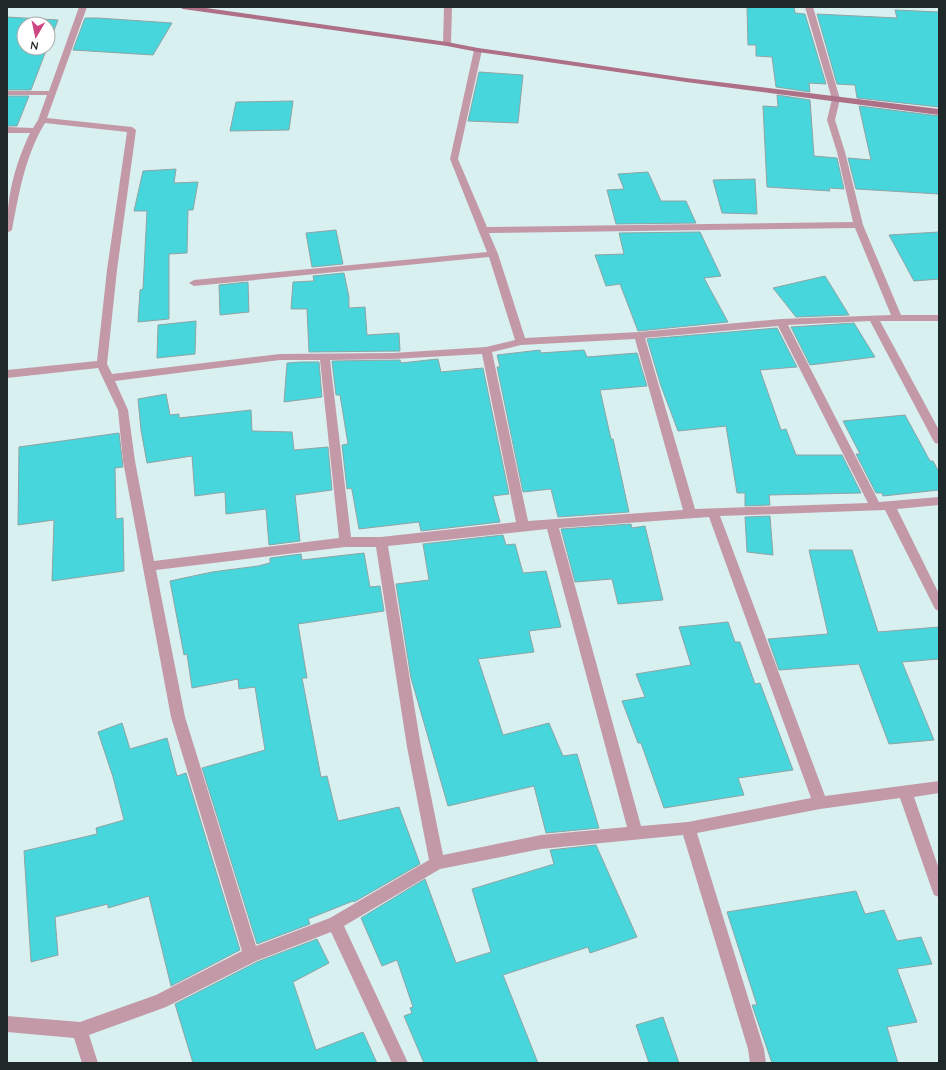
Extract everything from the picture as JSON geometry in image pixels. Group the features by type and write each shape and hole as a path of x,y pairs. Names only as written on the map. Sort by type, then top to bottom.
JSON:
{"street":[{"path":"7,230 19,167 34,131 42,120 83,7"},
{"path":"183,7 448,44 478,50 939,112"},
{"path":"448,7 448,44"},
{"path":"809,7 836,99 831,120 841,152 858,225 898,319"},
{"path":"478,50 454,160 493,254 521,342"},
{"path":"7,93 51,93"},
{"path":"42,120 132,130 112,270 102,364 123,410 129,461 178,717 250,955"},
{"path":"7,130 34,131"},
{"path":"484,230 858,225"},
{"path":"194,283 493,254"},
{"path":"108,378 280,357 325,358 393,356 486,350 521,342 639,335 781,322 873,318 939,318"},
{"path":"873,318 939,440"},
{"path":"781,322 876,507"},
{"path":"639,335 690,514"},
{"path":"486,350 523,526"},
{"path":"325,358 345,542"},
{"path":"7,374 102,364"},
{"path":"149,566 345,542 381,542 523,526 713,512 876,507 939,502"},
{"path":"889,506 939,606"},
{"path":"713,512 820,803"},
{"path":"552,525 636,834"},
{"path":"381,542 414,747 437,863"},
{"path":"7,1024 80,1030 160,1001 250,955 335,924 437,863 541,842 688,828 820,803 939,787"},
{"path":"905,792 939,890"},
{"path":"688,828 756,1049 758,1063"},
{"path":"335,924 400,1063"},
{"path":"80,1030 90,1063"}],"building":[{"path":"747,7 794,7 795,13 805,14 826,84 809,83 810,92 776,87 772,57 756,56 756,45 748,45"},
{"path":"895,10 939,12 939,107 857,98 855,85 837,84 817,14 897,18"},
{"path":"7,17 16,18 16,56 44,56 31,90 7,90"},
{"path":"85,18 172,23 153,55 73,50"},
{"path":"479,72 523,75 518,123 468,121"},
{"path":"777,95 810,100 814,156 837,158 844,189 829,188 830,191 767,187 763,106 778,107"},
{"path":"7,96 29,96 17,126 7,126"},
{"path":"293,101 289,130 230,131 236,102"},
{"path":"859,106 939,116 939,194 856,189 848,158 871,160"},
{"path":"176,169 174,183 198,182 193,210 188,210 187,253 169,254 169,319 138,322 140,290 143,289 147,211 134,211 143,171"},
{"path":"648,172 661,201 686,201 696,223 616,224 607,190 624,189 618,174"},
{"path":"755,179 757,214 722,213 713,180"},
{"path":"336,230 343,264 312,267 306,233"},
{"path":"700,232 721,276 704,278 728,322 638,331 620,284 606,286 595,255 624,254 619,233"},
{"path":"939,232 939,279 914,281 889,235"},
{"path":"344,273 349,297 349,308 365,307 367,335 399,333 400,351 309,352 307,309 291,309 293,282 314,281 313,276"},
{"path":"825,276 849,315 796,317 773,288"},
{"path":"248,282 249,312 220,315 219,285"},
{"path":"196,321 195,354 157,358 158,325"},
{"path":"854,323 875,357 810,365 791,327"},
{"path":"777,328 797,367 760,370 781,430 786,429 796,455 842,455 861,493 769,495 770,505 745,506 745,493 737,493 726,426 678,431 661,386 647,339"},
{"path":"540,350 541,353 584,350 587,357 637,353 647,386 600,390 611,439 613,439 629,512 558,517 551,489 523,492 497,367 500,367 497,355"},
{"path":"438,359 441,372 483,368 509,494 493,496 500,522 421,531 419,522 359,529 352,490 351,488 347,489 342,445 348,444 340,395 336,395 332,361 400,360 401,363"},
{"path":"319,362 322,397 284,402 287,363"},
{"path":"166,394 170,415 179,414 179,418 251,410 252,431 292,432 294,450 328,447 332,490 295,495 300,541 269,545 266,509 226,514 225,492 195,496 192,456 147,463 141,430 138,399"},
{"path":"905,415 930,461 933,461 939,472 939,490 883,496 882,493 876,493 856,454 860,454 843,421"},
{"path":"119,433 123,467 115,468 116,519 123,518 124,571 52,581 54,520 18,525 19,447"},
{"path":"770,516 773,555 747,552 745,517"},
{"path":"631,524 632,528 645,526 663,600 618,604 612,579 575,582 561,529"},
{"path":"503,535 506,545 515,544 523,573 546,571 561,627 529,631 534,652 478,659 503,735 549,723 563,756 577,754 599,828 546,833 534,786 448,806 411,678 396,584 429,580 423,544"},
{"path":"809,550 852,550 878,632 939,627 939,659 902,662 934,740 889,744 859,664 779,670 768,639 828,634"},
{"path":"364,553 370,587 380,586 384,611 298,624 307,678 302,678 321,777 327,776 338,821 399,807 420,864 354,902 353,901 308,919 310,924 257,944 202,768 265,750 255,687 239,689 238,679 192,688 187,654 184,655 170,581 212,572 258,566 270,563 270,558 301,554 302,560"},
{"path":"728,622 735,642 740,642 755,684 760,683 793,770 738,778 744,795 664,808 641,743 638,743 622,701 645,697 636,674 691,665 679,627"},
{"path":"122,723 130,749 167,738 177,776 186,773 240,950 171,986 149,896 108,908 108,904 55,917 58,955 31,962 24,851 97,834 96,828 124,820 113,777 98,732"},
{"path":"596,845 637,937 590,953 588,947 503,975 538,1063 424,1063 404,1016 412,1013 410,1008 413,1007 397,960 382,966 361,918 425,879 456,963 491,952 472,889 554,864 550,850"},
{"path":"856,891 865,914 884,910 897,941 921,937 932,964 897,969 917,1022 887,1027 898,1063 772,1063 752,1005 757,1005 727,912"},
{"path":"317,939 329,963 293,982 316,1050 363,1032 377,1063 193,1063 175,1004 257,962"},
{"path":"663,1017 679,1063 649,1063 636,1025"}]}
